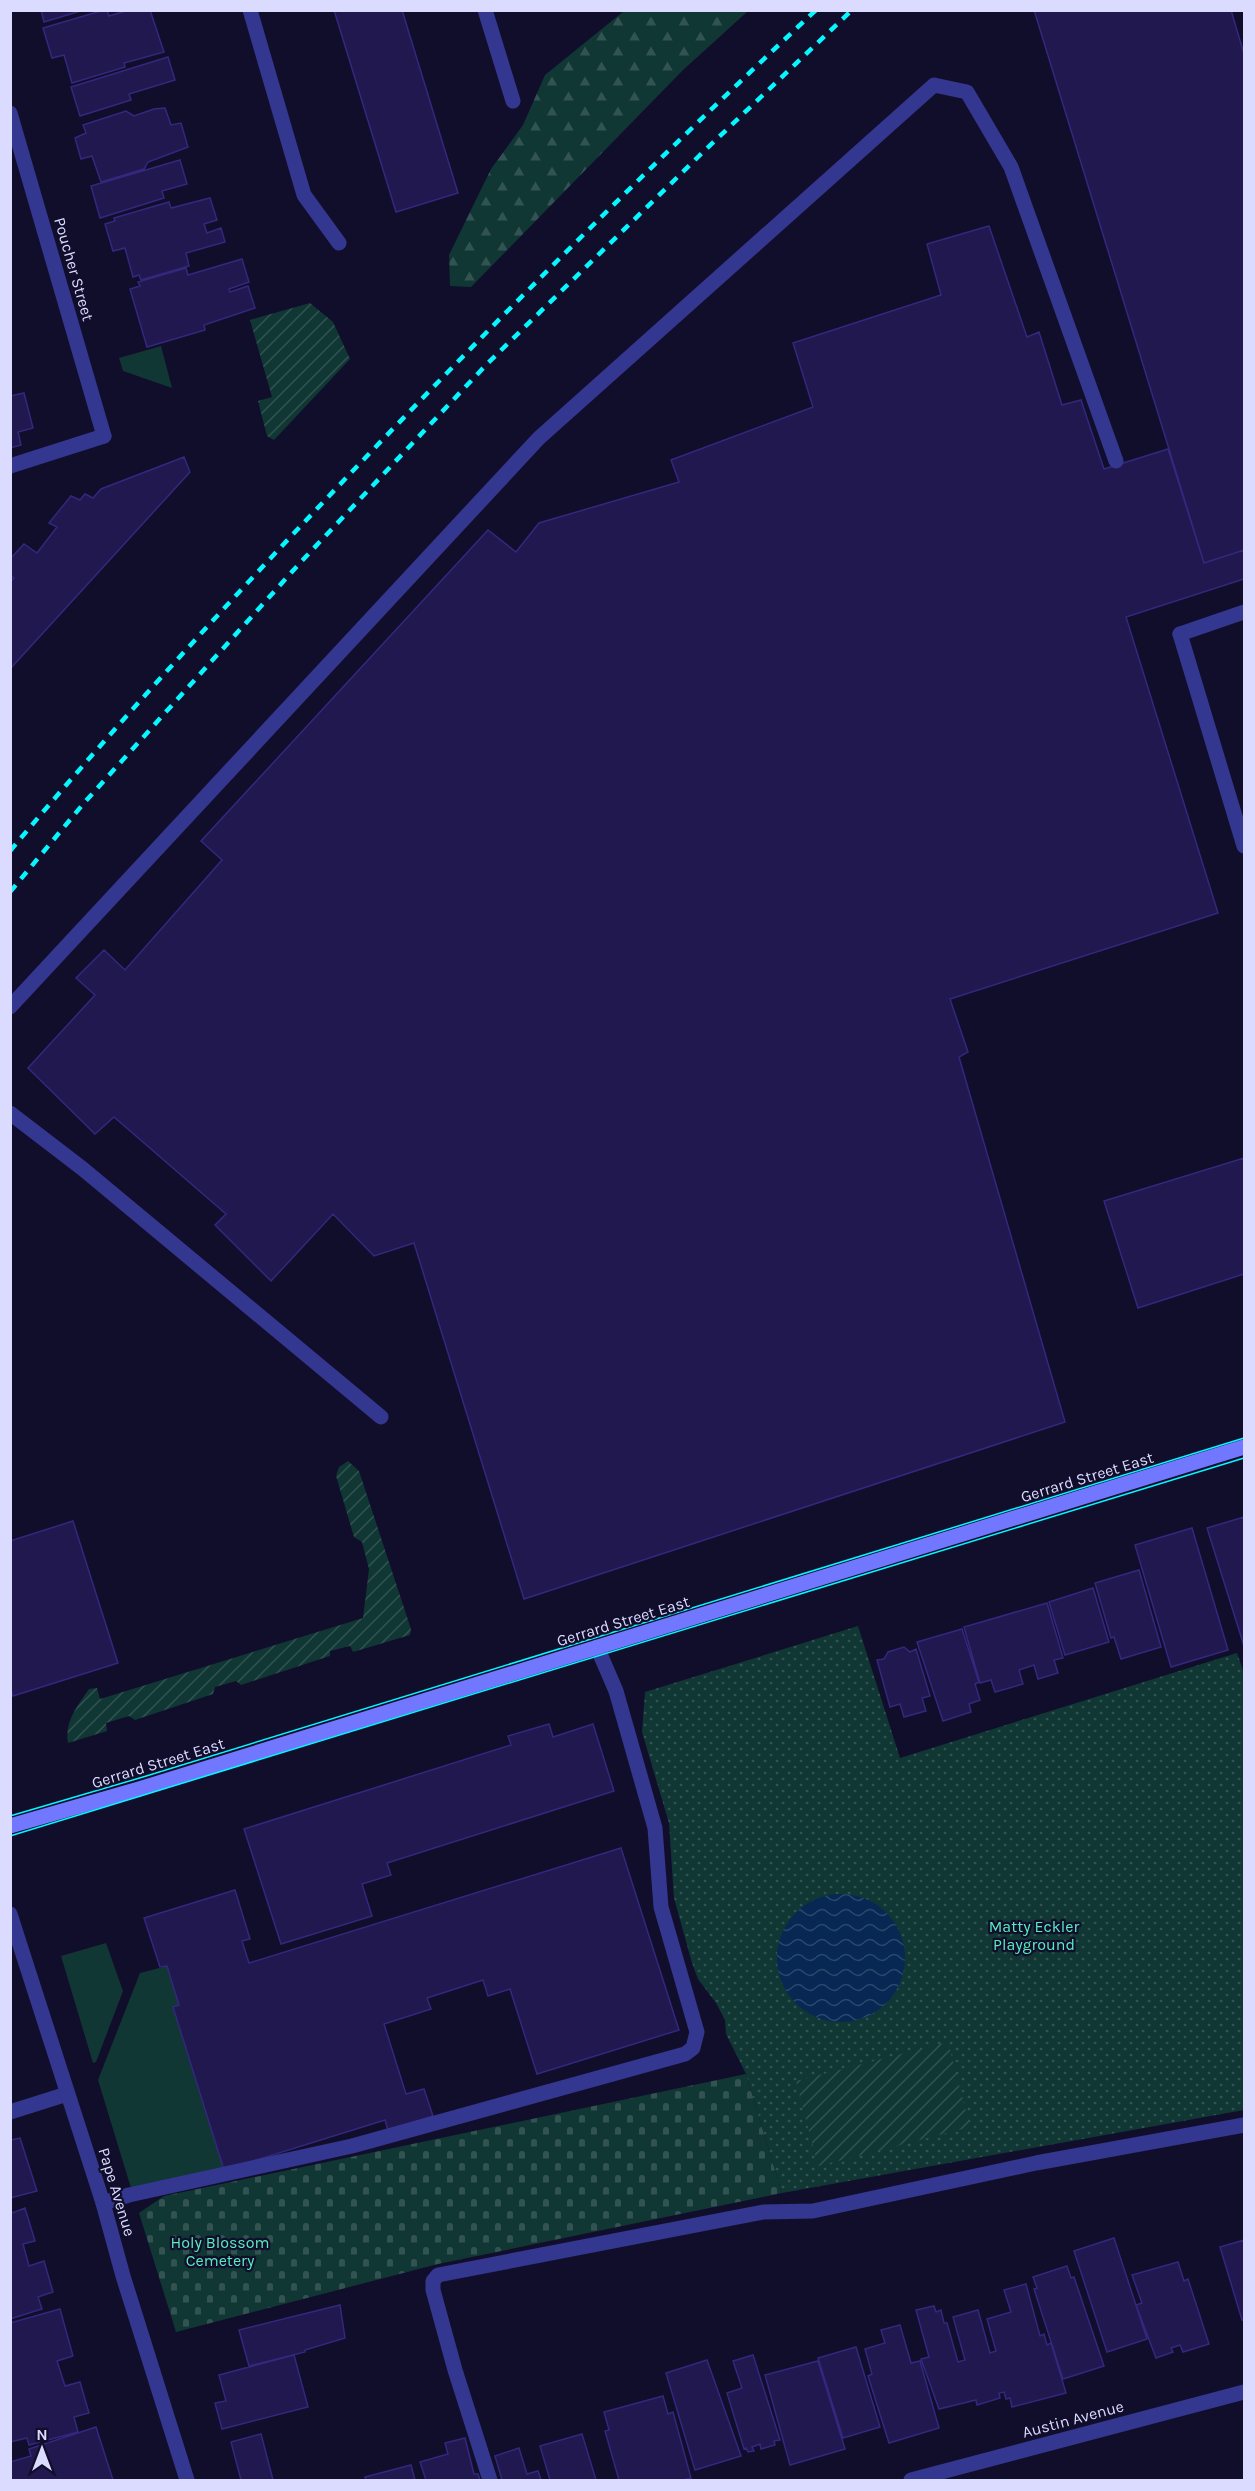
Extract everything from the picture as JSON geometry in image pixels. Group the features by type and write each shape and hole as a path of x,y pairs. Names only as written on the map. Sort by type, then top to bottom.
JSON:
{"main road":[{"name":"Gerrard Street East","path":"10,1826 1245,1447"}],"street":[{"path":"250,10 304,195 339,243"},
{"path":"485,10 513,101"},
{"path":"10,1007 539,438 934,85 967,92 1011,166 1116,461"},
{"name":"Poucher Street","path":"10,113 104,436 10,466"},
{"path":"1245,612 1180,634 1245,846"},
{"path":"10,1113 83,1169 381,1418"},
{"path":"103,2203 129,2195 352,2146 685,2054 693,2048 697,2031 661,1907 655,1828 616,1691 597,1647"},
{"name":"Pape Avenue","path":"10,1914 103,2203 123,2276 187,2481"},
{"path":"10,2112 67,2094"},
{"path":"490,2481 433,2290 433,2282 438,2275 763,2212 813,2211 1036,2163 1245,2125"},
{"name":"Austin Avenue","path":"911,2481 1245,2392"}],"green space":[{"path":"624,11 748,11 683,70 471,287 450,286 449,255 491,169 523,125 545,75"},
{"path":"310,303 333,322 350,359 274,440 267,436 258,401 272,397 250,320"},
{"path":"161,346 172,388 123,371 119,358"},
{"path":"348,1461 359,1471 411,1629 410,1635 353,1652 350,1646 330,1651 330,1656 241,1685 236,1681 215,1687 213,1694 135,1720 129,1716 106,1723 107,1731 68,1743 70,1721 89,1689 97,1688 100,1699 363,1618 369,1569 362,1542 354,1537 336,1476 339,1467"},
{"name":"Matty Eckler Playground","path":"858,1626 900,1758 1237,1653 1244,1673 1244,2110 782,2193 746,2074 726,2034 725,2020 716,2003 698,1979 674,1898 669,1823 642,1732 645,1692"},
{"path":"106,1943 123,1991 96,2062 93,2063 61,1956"},
{"path":"167,1966 179,2005 173,2008 224,2170 131,2188 98,2080 140,1973"},
{"path":"948,2042 970,2127 818,2166 796,2081"},
{"name":"Holy Blossom Cemetery","path":"746,2074 782,2193 438,2264 176,2332 139,2213 164,2196"}],"water":[{"path":"841,1894 865,1899 886,1913 900,1934 905,1958 900,1982 886,2003 865,2017 841,2022 817,2017 796,2003 782,1982 777,1958 782,1934 796,1913 817,1899"}],"building":[{"path":"41,10 84,10 44,22"},
{"path":"107,10 109,16 129,10 150,10 164,52 124,63 125,67 72,83 64,55 52,58 43,28"},
{"path":"334,10 402,10 458,193 396,212"},
{"path":"1034,10 1231,10 1244,54 1244,550 1204,563"},
{"path":"168,57 175,80 129,94 131,100 80,116 71,87"},
{"path":"165,108 171,125 181,123 188,147 148,162 144,169 101,182 92,156 81,159 75,138 86,133 83,125 126,111 134,116"},
{"path":"180,160 187,184 162,191 164,198 100,218 91,186"},
{"path":"210,198 217,220 204,224 207,233 221,228 225,242 186,253 189,266 141,280 139,275 133,277 125,248 113,251 105,224 115,221 114,218 169,202 171,208"},
{"path":"989,226 1027,337 1039,332 1062,405 1081,400 1104,469 1168,449 1204,563 1244,550 1244,579 1126,617 1218,913 950,999 968,1052 959,1057 1065,1422 524,1599 414,1243 374,1256 333,1214 271,1281 215,1225 226,1214 114,1117 95,1134 28,1068 95,995 76,978 104,950 125,970 222,860 201,841 488,530 516,552 539,523 679,482 671,460 813,407 793,343 941,295 927,244"},
{"path":"242,259 249,282 229,289 230,292 248,286 255,308 204,325 205,330 147,347 130,289 140,286 138,282 186,268 188,275"},
{"path":"24,393 33,428 18,432 21,445 10,448 10,396"},
{"path":"184,457 190,472 10,669 10,582 14,578 10,575 10,559 24,544 37,553 57,527 49,523 71,496 80,500 85,494 93,498 101,489"},
{"path":"1244,1158 1244,1274 1138,1308 1104,1201"},
{"path":"1244,1517 1244,1646 1207,1528"},
{"path":"73,1521 118,1663 13,1696 10,1687 10,1541"},
{"path":"1192,1528 1228,1650 1171,1667 1135,1545"},
{"path":"1139,1570 1161,1647 1121,1659 1114,1637 1111,1638 1095,1583"},
{"path":"1093,1588 1109,1642 1065,1655 1049,1602"},
{"path":"1047,1603 1063,1658 1054,1660 1058,1673 1038,1679 1034,1665 1019,1670 1023,1684 995,1692 991,1680 980,1683 964,1627"},
{"path":"962,1629 979,1682 975,1684 980,1700 969,1704 971,1712 943,1721 917,1642"},
{"path":"904,1647 910,1652 916,1649 930,1696 922,1698 926,1711 904,1717 900,1704 890,1707 877,1660 884,1659 888,1652"},
{"path":"549,1724 553,1737 593,1724 614,1791 387,1863 391,1875 362,1884 372,1916 281,1944 244,1829 511,1745 508,1736"},
{"path":"621,1848 679,2030 537,2074 510,1989 488,1996 483,1980 427,1998 431,2009 384,2024 406,2094 424,2089 433,2116 388,2130 385,2120 224,2170 173,2007 179,2005 167,1966 160,1967 144,1918 235,1890 250,1939 242,1941 249,1963"},
{"path":"20,2138 37,2191 10,2198 10,2140"},
{"path":"10,2207 12,2213 25,2208 35,2241 23,2244 29,2266 44,2261 53,2292 38,2297 42,2309 10,2319"},
{"path":"1114,2238 1147,2339 1107,2352 1074,2251"},
{"path":"1244,2240 1244,2321 1220,2247"},
{"path":"1178,2262 1184,2281 1188,2279 1209,2344 1183,2352 1180,2345 1171,2348 1173,2352 1156,2358 1136,2305 1142,2303 1132,2275"},
{"path":"1067,2266 1071,2278 1074,2277 1104,2366 1063,2379 1034,2289 1037,2288 1033,2277"},
{"path":"1026,2284 1040,2336 1044,2334 1047,2345 1051,2343 1066,2393 1012,2407 1010,2398 1006,2399 1004,2392 999,2393 1000,2398 977,2405 976,2400 939,2409 921,2359 929,2357 916,2310 934,2306 936,2312 941,2310 958,2362 965,2360 953,2317 978,2310 990,2353 996,2351 987,2319 1011,2312 1004,2290"},
{"path":"340,2305 345,2338 305,2350 305,2352 249,2366 239,2330"},
{"path":"60,2309 73,2356 57,2361 65,2386 80,2382 89,2413 74,2417 78,2432 29,2445 27,2438 10,2442 10,2323"},
{"path":"900,2325 911,2363 920,2361 939,2428 889,2443 868,2376 872,2374 865,2349 885,2343 881,2330"},
{"path":"856,2347 880,2427 843,2438 818,2358"},
{"path":"294,2355 308,2407 222,2429 215,2403 226,2401 219,2375"},
{"path":"753,2355 780,2440 774,2441 775,2445 761,2449 760,2444 752,2447 754,2451 748,2452 746,2448 744,2449 727,2393 742,2388 733,2361"},
{"path":"707,2360 741,2456 695,2470 666,2373"},
{"path":"818,2361 845,2449 790,2465 765,2375"},
{"path":"663,2396 668,2414 673,2412 691,2478 619,2480 605,2431 609,2430 604,2412"},
{"path":"96,2427 113,2480 10,2480 10,2462 31,2456 29,2449"},
{"path":"261,2434 273,2480 241,2480 231,2442"},
{"path":"582,2434 596,2480 550,2480 540,2446"},
{"path":"465,2438 474,2474 478,2474 480,2480 426,2480 420,2462 448,2454 445,2443"},
{"path":"519,2448 527,2474 538,2471 541,2480 502,2480 495,2456"},
{"path":"411,2465 415,2480 366,2480 365,2477"}],"tram line":[{"path":"10,1816 1244,1438"},
{"path":"10,1836 1244,1458"}],"railway":[{"path":"10,851 186,650 367,456 588,230 816,10"},
{"path":"10,892 84,803 299,564 486,365 852,10"}]}
